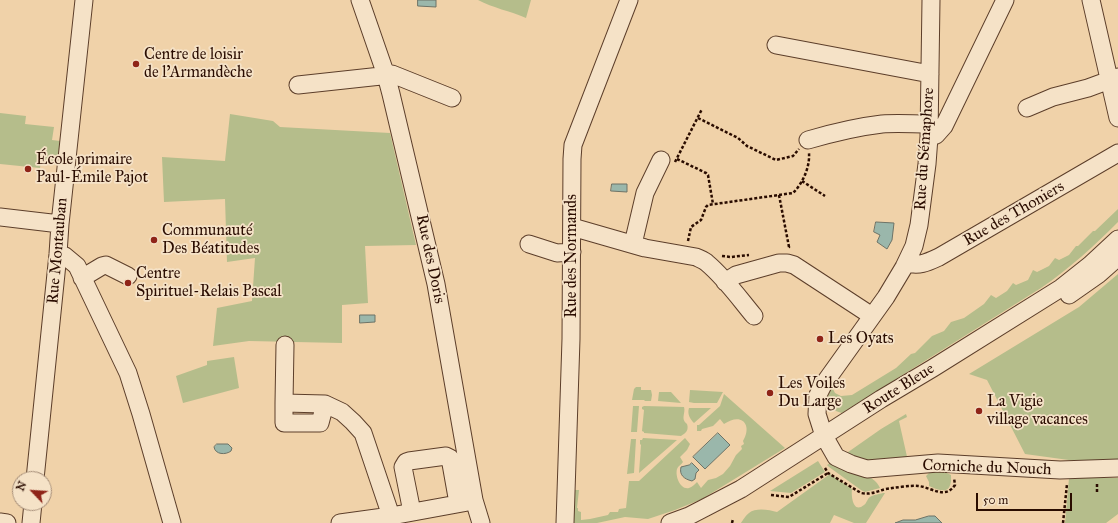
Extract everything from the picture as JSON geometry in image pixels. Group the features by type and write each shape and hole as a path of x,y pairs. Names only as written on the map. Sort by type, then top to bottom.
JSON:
{"street":[{"name":"Rue Montauban","path":"36,471 84,0"},
{"name":"Rue des Doris","path":"360,0 386,75 404,144 436,284 466,502 481,523"},
{"name":"Rue des Normands","path":"565,523 572,340 573,145 629,0"},
{"name":"Rue du Sémaphore","path":"826,439 817,414 818,395 823,385 886,297 914,246 919,225 926,171 929,131 931,0"},
{"path":"808,140 840,131 883,124 929,131 936,135 944,126 1005,0"},
{"path":"1091,0 1114,78 1118,118"},
{"path":"776,45 930,74"},
{"path":"298,85 392,74 452,98"},
{"path":"1027,108 1053,97 1088,88 1114,78"},
{"name":"Rue des Thoniers","path":"906,263 915,265 926,264 1118,153"},
{"path":"633,244 645,193 666,161"},
{"path":"0,217 60,224"},
{"path":"572,227 645,248 702,259 707,262 754,316"},
{"name":"Route Bleue","path":"693,523 733,504 881,399 1061,288 1090,266 1118,239"},
{"path":"529,244 557,253 572,252"},
{"path":"58,254 65,256 77,266 128,373 172,523"},
{"name":"Route Bleue","path":"670,523 689,516 741,489 826,439 948,371 1065,298 1099,274 1118,257"},
{"path":"725,282 736,275 779,263 787,263 794,265 872,316"},
{"path":"82,278 106,265 128,276"},
{"path":"285,345 284,403 325,404 342,412 354,422 363,433 391,516"},
{"name":"Corniche du Nouch","path":"826,439 836,457 867,469 938,463 1068,470 1118,468"},
{"path":"340,523 391,516 466,502 450,458 446,456 406,462 403,467 412,512"},
{"path":"31,523 32,511"},
{"path":"0,522 7,523"}],"path":[{"path":"702,110 698,118 666,161 706,173 708,176 713,204"},
{"path":"698,118 738,138 747,146 776,160 792,156 808,140"},
{"path":"685,255 691,227 701,220 706,207 713,204 793,193 802,181 809,159 808,140"},
{"path":"802,181 826,196"},
{"path":"779,195 789,247 782,248"},
{"path":"716,255 731,257 751,254"},
{"path":"770,495 789,497 828,473 862,494 868,495 886,489 917,485 941,492 948,492 953,489 955,485 953,476 951,471 938,463"},
{"path":"1063,523 1068,470"},
{"path":"1097,478 1097,492"},
{"path":"732,523 733,519"}],"green space":[{"path":"478,0 531,0 526,18"},
{"path":"0,113 26,116 25,124 54,127 52,140 60,141 57,164 41,162 40,168 0,164"},
{"path":"230,114 273,121 280,127 390,133 416,245 365,246 368,303 342,305 342,343 249,341 213,346 217,308 252,301 255,258 227,262 225,199 164,202 162,157 225,161"},
{"path":"1118,209 1118,222 1081,257 1041,288 842,413 829,407 827,400 832,387 835,393 841,396 852,395 896,368 911,354 915,353 932,336 944,331 951,322 964,318 984,304 991,295 996,298 1007,291 1013,283 1016,285 1028,280 1033,270 1037,272 1049,266 1055,258 1059,260 1069,255 1076,246 1078,246"},
{"path":"1118,274 1118,461 1076,461 1025,454 987,380 969,374 1079,307"},
{"path":"234,357 239,388 183,403 176,376 207,365 207,361"},
{"path":"636,387 641,387 641,390 651,390 651,401 632,400 634,389"},
{"path":"690,390 723,392 717,403 694,403 689,402"},
{"path":"659,392 671,392 681,403 658,401"},
{"path":"724,394 785,448 702,499 675,510 648,519 625,517 597,523 573,522 575,490 579,490 577,508 578,511 581,512 581,520 608,515 610,512 618,512 619,509 626,508 629,481 639,481 685,438 690,444 687,450 680,457 683,462 677,469 679,482 683,487 689,488 697,482 701,488 708,480 723,474 742,449 741,446 744,444 743,441 747,429 746,425 744,422 736,419 724,424 720,419 713,426 697,431 697,425 699,425 720,406"},
{"path":"633,406 639,406 637,432 631,432"},
{"path":"642,407 684,407 684,420 688,426 687,431 681,436 644,433 642,431 644,410"},
{"path":"689,408 711,408 694,423 689,416"},
{"path":"906,414 907,417 899,421 910,470 841,457 881,429"},
{"path":"643,438 677,440 639,473 640,440"},
{"path":"631,439 636,439 634,473 627,474"},
{"path":"818,461 825,472 791,493 770,491"},
{"path":"832,462 866,475 877,483 880,488 865,492 861,490 827,465"},
{"path":"931,471 943,471 951,475 950,485 946,490 939,490 929,486 926,476"},
{"path":"830,474 852,489 852,500 857,507 864,505 871,496 885,493 866,523 854,523 834,515 830,523 741,523 748,514 755,510 777,512"},
{"path":"1069,478 1118,478 1118,514 1106,523 1065,523"}],"shaded area":[{"path":"418,0 436,0 436,7 418,6"},
{"path":"612,184 627,184 627,192 611,191"},
{"path":"876,222 894,223 892,240 887,249 877,242 880,235 874,232"},
{"path":"360,315 375,315 375,322 360,323"},
{"path":"718,433 730,445 705,469 693,457"},
{"path":"217,444 228,444 232,448 231,451 224,454 216,452 214,447"},
{"path":"692,463 699,470 696,473 695,479 692,481 683,476 681,467"},
{"path":"935,516 942,523 895,523 903,520 915,520"}],"place":[{"name":"Centre de loisir de l'Armandèche","path":"136,64"},
{"name":"École primaire Paul-Émile Pajot","path":"28,169"},
{"name":"Communauté Des Béatitudes","path":"154,240"},
{"name":"Centre Spirituel-Relais Pascal","path":"128,283"},
{"name":"Les Oyats","path":"820,339"},
{"name":"Les Voiles Du Large","path":"770,393"},
{"name":"La Vigie village vacances","path":"979,411"}]}
